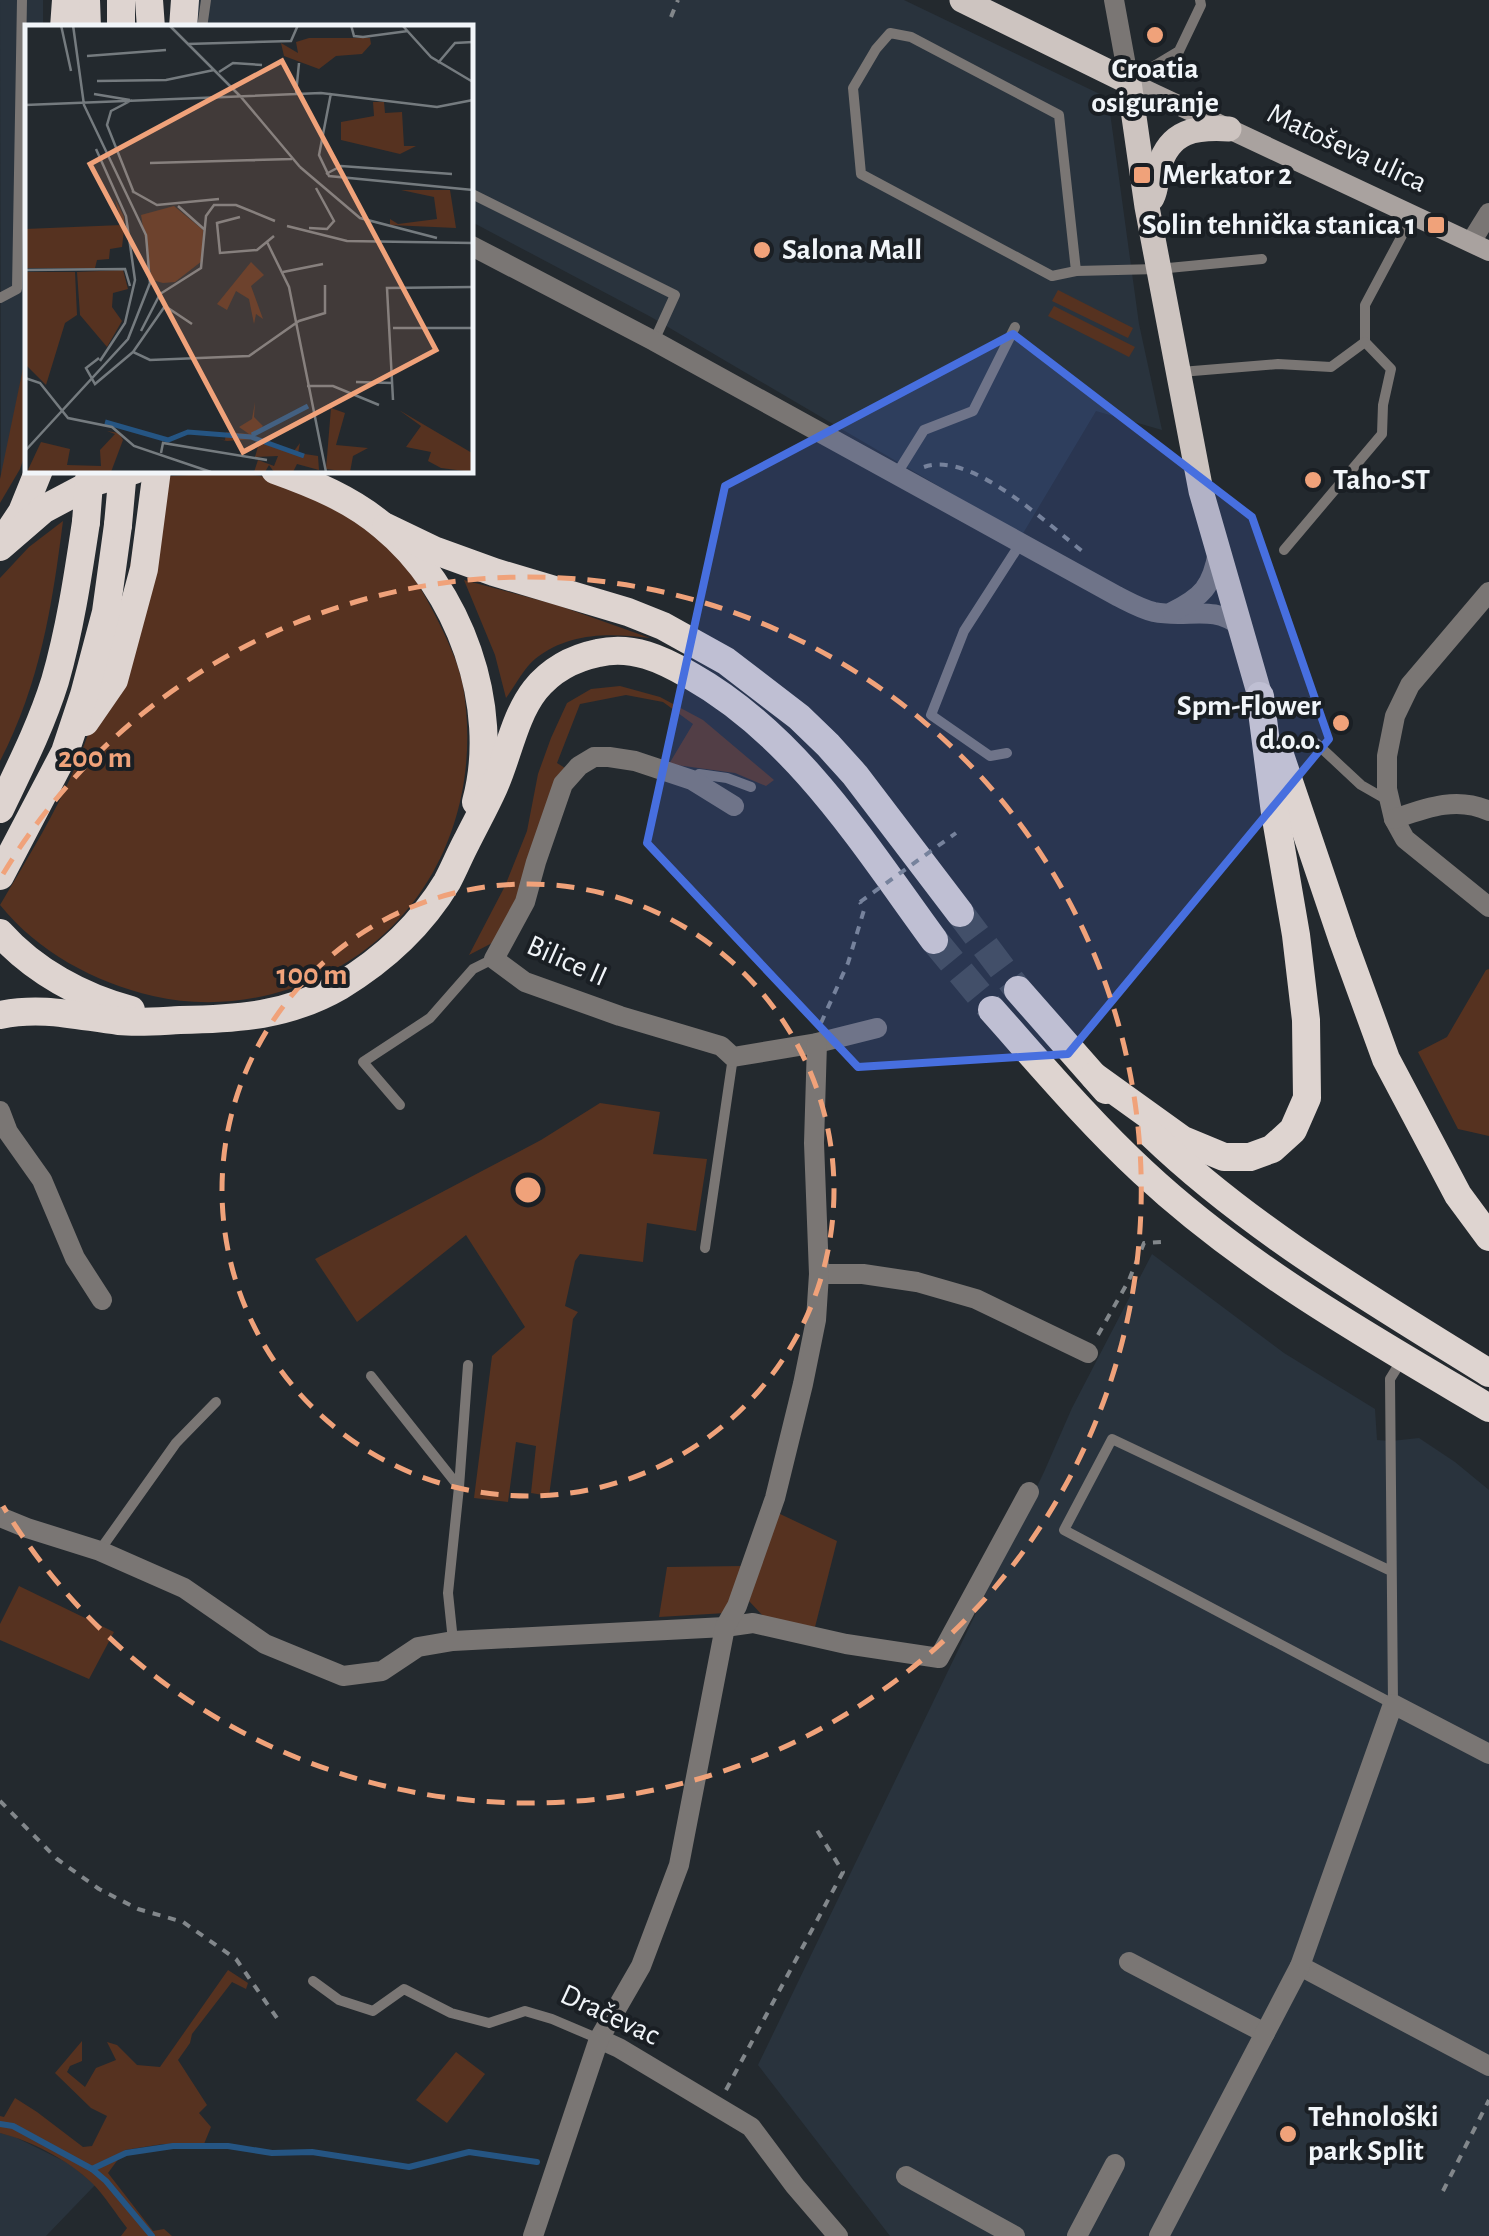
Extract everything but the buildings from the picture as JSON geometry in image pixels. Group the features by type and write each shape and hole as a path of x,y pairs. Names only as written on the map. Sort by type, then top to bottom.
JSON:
{"highway":[{"path":"64,25 66,0"},
{"path":"86,0 87,25"},
{"path":"121,25 122,0"},
{"path":"149,0 151,25"},
{"path":"183,25 185,0"},
{"path":"0,546 22,512 38,472"},
{"path":"0,810 54,682 74,604 90,472"},
{"path":"65,752 106,612 122,472"},
{"path":"0,546 44,509 97,481 127,472"},
{"path":"0,876 65,752 114,680 144,569 158,472"},
{"path":"281,472 319,485 362,509 419,559 470,652 483,717 481,783 464,847"},
{"path":"386,528 494,572 628,612 663,626 726,661 828,744 960,913"},
{"path":"0,1015 35,1010 125,1022 225,1020 264,1015 301,1004 353,978 399,942 447,882 494,787 534,691 554,670 584,656 615,649 646,654 713,688 784,747 826,793 934,940"},
{"path":"1094,1076 1183,1140 1224,1157 1250,1157 1272,1150 1293,1130 1307,1098 1306,1020 1296,934 1260,696"},
{"path":"1260,696 1386,1059 1458,1195 1489,1237"},
{"path":"0,933 37,966 71,988 120,1008 186,1020"},
{"path":"1018,990 1094,1076 1170,1152 1277,1238 1489,1373"},
{"path":"992,1010 1076,1105 1159,1186 1253,1262 1489,1408"}],"main road":[{"name":"Matoševa ulica","path":"962,0 1480,247"},
{"path":"1129,82 1147,207 1201,491 1260,696"},
{"path":"1147,207 1155,192 1164,152 1174,140 1201,128 1230,129"}],"street":[{"path":"1114,0 1129,82"},
{"path":"1480,247 1489,213"},
{"path":"472,246 654,341 1136,605 1153,612 1212,612 1228,616 1240,626"},
{"path":"1170,613 1195,600 1204,590 1214,574 1218,550"},
{"path":"1489,592 1410,685 1395,716 1387,756 1387,789 1405,840 1489,907"},
{"name":"Bilice II","path":"733,1057 721,1046 526,982 494,959 525,902 563,784 578,766 594,758 635,761 692,780 734,806"},
{"path":"1392,810 1455,802 1489,811"},
{"path":"733,1057 876,1028"},
{"path":"533,2236 599,2039 641,1966 679,1865 724,1627 737,1606 774,1498 804,1384 820,1274 814,1143 817,1043"},
{"path":"0,1111 8,1132 42,1180 75,1258 102,1300"},
{"path":"820,1274 862,1274 917,1282 976,1299 1088,1353"},
{"path":"0,1517 100,1551 184,1588 265,1644 342,1676 382,1671 418,1647 453,1641 753,1623 846,1644 938,1658 1028,1492"},
{"path":"1159,2236 1300,1966 1393,1704 1489,1754"},
{"path":"1130,1962 1265,2033"},
{"path":"1300,1966 1489,2066"},
{"name":"Dračevac","path":"599,2039 752,2127 838,2236"},
{"path":"1077,2236 1114,2164"},
{"path":"906,2176 1014,2236"}],"lane":[{"path":"0,298 17,289 22,0"},
{"path":"202,25 206,0"},
{"path":"1129,82 1179,51 1200,0"},
{"path":"1076,271 1058,116 911,37 890,33 852,88 861,174 1052,276 1076,271 1262,260"},
{"path":"472,194 675,295 654,341"},
{"path":"1284,550 1382,434 1391,369 1365,342 1365,305 1413,214"},
{"path":"896,476 924,430 973,411 1014,327"},
{"path":"1178,373 1278,364 1331,367 1365,342"},
{"path":"1007,753 990,756 930,715 964,631 1020,544"},
{"path":"1316,743 1392,810"},
{"name":"Bilice II","path":"692,780 699,774 726,778 751,788"},
{"path":"400,1105 363,1062 430,1018 472,969 494,959"},
{"path":"705,1248 733,1057"},
{"path":"1391,1570 1112,1439 1064,1530 1393,1704 1390,1379 1403,1358"},
{"path":"453,1641 448,1593 468,1364"},
{"path":"371,1376 460,1487"},
{"path":"100,1551 176,1443 216,1402"},
{"name":"Dračevac","path":"313,1981 340,2000 372,2011 404,1989 451,2013 490,2024 526,2011 599,2039"}],"path":[{"path":"671,17 678,0"},
{"path":"896,476 935,463 967,469 998,486 1094,563"},
{"path":"817,1043 848,963 864,910 860,902 956,834"},
{"path":"1088,1353 1129,1280 1144,1243 1162,1242"},
{"path":"0,1801 56,1859 100,1889 138,1909 184,1922 236,1958 279,2021"},
{"path":"717,2107 843,1872 815,1827"},
{"path":"1444,2191 1489,2100"}],"highlighted area":[{"path":"1013,334 1252,517 1329,739 1068,1054 858,1067 647,843 725,486"}],"shaded area":[{"path":"0,0 43,0 43,25 25,25 25,359 1,480"},
{"path":"195,0 904,0 1108,98 1139,324 1162,430 1096,411 1022,535 651,317 472,222 472,25 193,25"},
{"path":"1058,290 1133,328 1128,338 1052,301"},
{"path":"1054,306 1135,347 1129,357 1048,316"},
{"path":"25,359 25,455 0,503 0,479"},
{"path":"235,472 275,479 299,489 368,528 401,559 429,604 458,667 467,730 465,774 442,855 421,892 394,925 361,953 322,976 281,992 218,1002 174,1000 131,990 69,963 32,937 0,905 65,789 95,715 121,615 143,478"},
{"path":"63,521 35,673 0,761 0,578 29,547"},
{"path":"464,580 557,605 650,638 590,636 562,644 531,663 506,698 495,655"},
{"path":"620,686 660,697 703,720 774,780 766,786 735,773 669,764 693,724 663,702 626,695 580,704 557,763 565,768 556,777 522,887 494,942 469,955 505,886 527,831 538,774 567,703 591,689"},
{"path":"1489,969 1489,1136 1458,1129 1418,1052 1447,1037"},
{"path":"600,1103 660,1112 653,1154 707,1159 696,1231 647,1223 643,1262 580,1254 565,1306 578,1312 573,1319 549,1496 531,1493 536,1446 516,1442 508,1502 474,1498 492,1356 525,1327 466,1235 357,1322 315,1259 541,1140"},
{"path":"1152,1254 1284,1353 1375,1409 1377,1440 1419,1438 1489,1490 1489,2236 890,2236 758,2065 1072,1408"},
{"path":"778,1513 837,1541 815,1627 765,1618 749,1601"},
{"path":"743,1566 726,1613 659,1617 667,1567"},
{"path":"19,1586 114,1632 89,1679 0,1640 0,1624"},
{"path":"228,1970 248,1983 246,1989 232,1982 192,2034 178,2060 207,2105 199,2113 211,2127 204,2144 163,2144 125,2150 108,2173 153,2231 164,2229 172,2236 121,2236 127,2228 92,2183 49,2152 0,2133 0,2116 4,2117 15,2098 83,2147 92,2146 107,2116 91,2108 55,2073 82,2041 82,2061 70,2066 67,2072 85,2087 96,2068 116,2060 107,2042 117,2045 137,2065 160,2067"},
{"path":"456,2052 485,2074 447,2123 416,2100"},
{"path":"0,2133 70,2164 95,2185 46,2236 0,2236"}],"waterway":[{"path":"0,2124 13,2126 92,2169 152,2236"},
{"path":"92,2169 126,2153 173,2146 312,2152 409,2167 469,2152 537,2162"}],"tunnel":[{"path":"960,913 1018,990"},
{"path":"934,940 992,1010"}],"place":[{"name":"Croatia osiguranje","path":"1155,35"},
{"name":"Merkator 2","path":"1142,175"},
{"name":"Solin tehnička stanica 1","path":"1436,225"},
{"name":"Salona Mall","path":"762,250"},
{"name":"Taho-ST","path":"1313,480"},
{"name":"Spm-Flower d.o.o.","path":"1341,723"},
{"name":"Tehnološki park Split","path":"1288,2134"}]}
